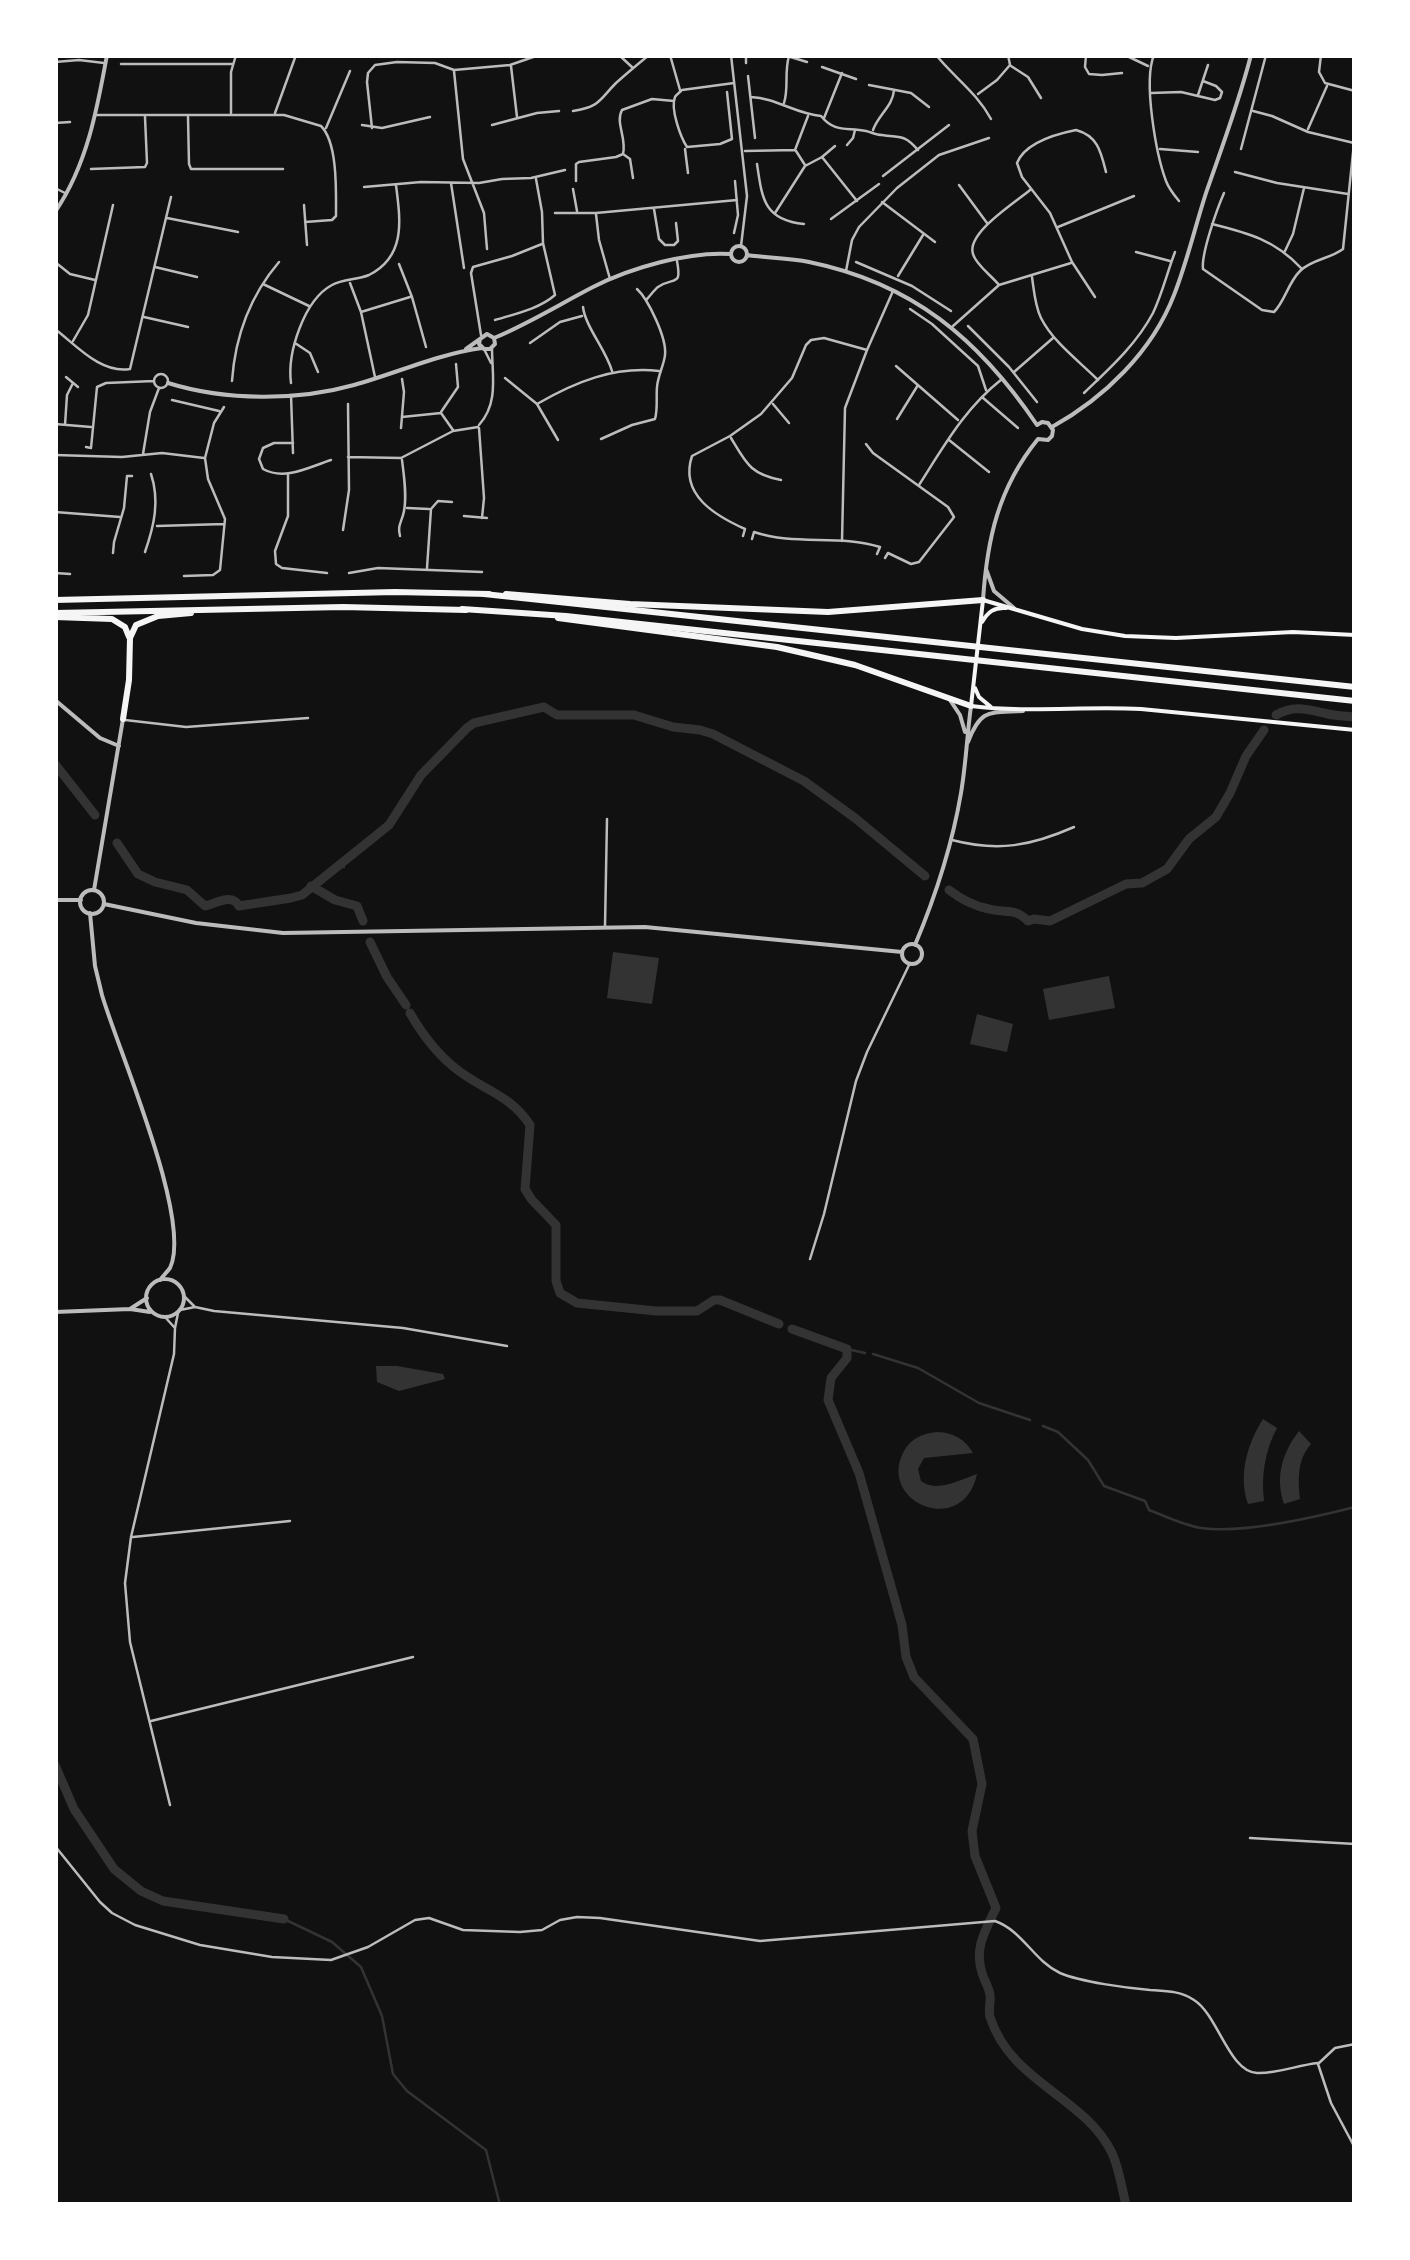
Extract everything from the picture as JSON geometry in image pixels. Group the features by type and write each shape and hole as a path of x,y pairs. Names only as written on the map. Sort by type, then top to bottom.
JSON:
{"highway":[{"path":"55,600 395,592 516,594 828,612 982,600"},
{"path":"484,594 1355,687"},
{"path":"123,720 130,638 136,625 149,618 211,609"},
{"path":"55,615 211,609 462,609 566,616 1355,701"},
{"path":"462,609 777,647 855,665 971,706"},
{"path":"55,615 112,620 124,627 130,638"}],"main road":[{"path":"1355,635 1293,632 1176,638 1126,636 1082,629 982,600 971,706 1023,711 1141,708 1355,730"},
{"path":"980,629 994,608 1016,609"},
{"path":"954,701 968,695 973,684"},
{"path":"973,684 979,697 994,709"}],"street":[{"path":"55,212 82,161 108,55"},
{"path":"231,115 236,55"},
{"path":"275,114 296,55"},
{"path":"372,128 367,82 372,67 416,62 442,64 454,70 510,64 539,55"},
{"path":"619,55 634,69"},
{"path":"574,111 601,101 649,55"},
{"path":"670,55 681,91"},
{"path":"731,55 747,196 740,246"},
{"path":"746,55 746,63"},
{"path":"936,55 976,95 990,119"},
{"path":"1008,55 1010,65 1028,77 1041,98"},
{"path":"1086,55 1084,66 1089,74 1122,73"},
{"path":"1125,55 1149,66"},
{"path":"1154,55 1149,66 1150,93 1159,149 1168,184 1179,201"},
{"path":"1052,427 1107,388 1143,350 1164,316 1228,134 1250,55"},
{"path":"1240,149 1266,55"},
{"path":"1321,55 1318,72 1328,85 1355,91"},
{"path":"784,104 788,87 786,56 806,62"},
{"path":"55,62 106,63"},
{"path":"120,64 233,64"},
{"path":"510,64 517,119"},
{"path":"976,95 1010,65"},
{"path":"1198,95 1208,65"},
{"path":"822,66 856,79"},
{"path":"325,129 350,70"},
{"path":"454,70 463,159 484,212 487,249"},
{"path":"824,118 842,73"},
{"path":"748,76 755,138"},
{"path":"1150,93 1182,92 1216,100 1222,94 1220,88 1202,81"},
{"path":"688,173 674,100 681,91 734,83"},
{"path":"869,85 912,93 929,107"},
{"path":"1308,132 1328,85"},
{"path":"873,132 877,120 892,102 894,88"},
{"path":"685,146 720,144 732,138 727,92"},
{"path":"751,97 766,98 824,118 832,127 901,136 918,150"},
{"path":"623,154 620,111 652,100 674,100"},
{"path":"492,125 559,111"},
{"path":"1224,193 1202,260 1203,269 1262,310 1274,312 1302,269 1343,249 1354,143 1308,132 1253,111"},
{"path":"96,115 275,114 297,117 325,129 331,142 336,216 332,220 305,222"},
{"path":"91,169 145,167 145,115"},
{"path":"795,150 808,115"},
{"path":"188,116 188,164 192,169 283,169"},
{"path":"362,125 382,128 430,117"},
{"path":"55,123 70,122"},
{"path":"884,176 949,124"},
{"path":"847,144 854,138 855,130"},
{"path":"1095,297 1072,262 1050,213 1017,163 1027,148 1080,130 1092,136 1098,145 1106,172"},
{"path":"846,271 854,236 882,202 936,156 989,138"},
{"path":"775,213 806,166 835,146"},
{"path":"1159,149 1198,152"},
{"path":"742,151 795,150 806,166"},
{"path":"623,154 630,159 633,178"},
{"path":"576,181 579,162 623,154"},
{"path":"822,157 856,201"},
{"path":"757,164 762,198 789,222 804,224"},
{"path":"364,188 472,183 565,170"},
{"path":"1236,172 1277,183 1350,194"},
{"path":"494,320 556,296 535,177"},
{"path":"372,180 372,187"},
{"path":"734,233 738,216 735,181"},
{"path":"451,182 464,268"},
{"path":"291,382 295,342 310,306 329,287 375,271 395,249 400,222 396,184"},
{"path":"831,219 879,184"},
{"path":"959,185 988,224"},
{"path":"1285,251 1304,186"},
{"path":"55,188 66,193"},
{"path":"573,189 578,213"},
{"path":"999,285 972,253 975,238 1031,189"},
{"path":"1057,228 1134,196"},
{"path":"55,329 100,364 128,370 133,364 171,197"},
{"path":"555,213 737,200"},
{"path":"882,202 935,242"},
{"path":"72,342 86,322 113,205"},
{"path":"304,205 307,245"},
{"path":"654,208 664,245 678,240 676,223"},
{"path":"596,213 610,279"},
{"path":"165,218 238,232"},
{"path":"1212,224 1285,251 1302,269"},
{"path":"897,278 924,234"},
{"path":"492,365 483,349 474,267 544,244"},
{"path":"731,254 740,246"},
{"path":"740,246 746,255"},
{"path":"1136,252 1172,262"},
{"path":"1084,393 1124,354 1145,326 1160,297 1175,252"},
{"path":"731,254 740,262 746,255"},
{"path":"466,349 482,337 494,338 610,279 677,260 731,254"},
{"path":"746,255 790,259 846,271 927,308 1003,378 1036,432 1048,440 1052,427"},
{"path":"647,299 656,288 677,281 677,260"},
{"path":"55,262 70,274 96,280"},
{"path":"232,381 238,336 263,284 279,262"},
{"path":"856,262 897,278 948,305 951,311"},
{"path":"952,327 999,285 1072,262"},
{"path":"399,264 426,348"},
{"path":"154,267 197,277"},
{"path":"1031,276 1040,316 1054,337 1098,380"},
{"path":"350,281 375,378"},
{"path":"263,284 310,306"},
{"path":"601,438 656,417 665,342 647,299 636,289"},
{"path":"842,541 845,408 894,290"},
{"path":"361,312 412,297"},
{"path":"583,307 612,372"},
{"path":"910,309 978,366 986,391"},
{"path":"530,342 560,322 584,316"},
{"path":"143,317 188,326"},
{"path":"968,326 975,329 1037,402"},
{"path":"1014,372 1054,337"},
{"path":"348,458 401,458 454,431 478,426 485,419 494,395 494,338"},
{"path":"743,536 745,529 720,518 694,490 689,474 692,456 730,436 772,403 792,378 810,340 824,338 867,350"},
{"path":"295,342 310,353 318,372"},
{"path":"168,383 209,392 291,395 342,388 466,349 492,348"},
{"path":"441,413 458,387 456,364"},
{"path":"896,366 959,421"},
{"path":"537,404 563,389 612,372 660,371"},
{"path":"154,381 162,374 167,377 168,383 159,388"},
{"path":"66,376 78,387"},
{"path":"505,378 537,404 558,440"},
{"path":"919,485 959,421 1003,378"},
{"path":"401,428 402,379"},
{"path":"154,381 159,388"},
{"path":"86,448 91,448 98,387 154,381"},
{"path":"65,424 68,392 73,382"},
{"path":"898,419 919,384"},
{"path":"143,454 150,412 159,388"},
{"path":"291,395 293,452"},
{"path":"981,396 1018,428"},
{"path":"172,400 222,409 210,433 206,458 209,483 225,524 220,570 218,574 184,576"},
{"path":"772,403 790,423"},
{"path":"344,530 349,490 348,404"},
{"path":"402,417 441,413"},
{"path":"441,413 454,431"},
{"path":"982,600 988,543 998,510 1036,432 1045,422 1052,427"},
{"path":"55,424 92,428"},
{"path":"464,516 485,518 478,426"},
{"path":"730,436 751,470 781,480"},
{"path":"948,439 990,472"},
{"path":"293,443 263,448 260,456 266,472 288,474 331,460"},
{"path":"866,444 948,507 954,517 918,562 911,564 888,553 884,558"},
{"path":"55,455 122,457 166,453 206,458"},
{"path":"400,536 398,528 404,508 401,458"},
{"path":"288,474 288,516 275,551 276,564 289,570 327,573"},
{"path":"113,554 127,476 132,476"},
{"path":"144,552 154,526 155,496 150,478"},
{"path":"428,571 431,509 438,501 452,502"},
{"path":"404,508 431,509"},
{"path":"55,512 122,516"},
{"path":"154,526 225,524"},
{"path":"752,539 754,532 774,538 842,541 880,547 877,554"},
{"path":"985,564 994,591 1016,609"},
{"path":"349,573 378,568 482,572"},
{"path":"55,573 70,574"},
{"path":"55,700 100,738 119,746"},
{"path":"954,701 963,721 966,746"},
{"path":"915,945 952,840 971,706"},
{"path":"966,746 982,716 1023,711"},
{"path":"94,890 123,720 186,727 308,718"},
{"path":"605,926 607,818"},
{"path":"952,840 989,847 1014,846 1074,827"},
{"path":"94,890 102,895 104,904 90,913 83,909 81,900 84,893 94,890"},
{"path":"55,900 81,900"},
{"path":"104,904 196,923 283,932 605,926 902,952"},
{"path":"90,913 102,995 168,1194 174,1232 170,1266 150,1287 146,1298 130,1308"},
{"path":"907,945 915,945 921,956 910,963 902,952 907,945"},
{"path":"810,1259 856,1081 910,963"},
{"path":"170,1266 184,1296 195,1307"},
{"path":"160,1280 177,1283"},
{"path":"170,1804 127,1625 125,1583 174,1354 174,1328 184,1296"},
{"path":"146,1298 152,1312"},
{"path":"165,1317 195,1307 403,1328 507,1346"},
{"path":"55,1312 130,1308 165,1317 174,1328"},
{"path":"132,1537 290,1520"},
{"path":"150,1721 413,1658"},
{"path":"1250,1838 1355,1844"},
{"path":"55,1846 112,1912 176,1939 223,1950 332,1960 368,1948 415,1920 428,1918 463,1930 520,1932 542,1930 576,1916 760,1942 986,1920 1010,1928 1047,1965 1063,1974 1133,1988 1178,1992 1195,2000 1248,2071 1259,2073 1318,2063 1336,2048 1355,2044"},
{"path":"1318,2063 1332,2103 1355,2148"}],"shaded area":[{"path":"613,952 659,958 652,1004 607,998"},
{"path":"1109,976 1115,1008 1049,1020 1043,989"},
{"path":"977,1014 1013,1024 1007,1052 970,1044"},
{"path":"376,1366 443,1374 445,1379 399,1391 377,1382"},
{"path":"1263,1419 1277,1428 1265,1463 1264,1501 1248,1504 1246,1460"},
{"path":"1299,1431 1311,1444 1301,1463 1300,1499 1284,1504 1282,1466"},
{"path":"938,1432 958,1438 973,1453 924,1458 918,1469 921,1481 941,1486 977,1474 969,1494 956,1505 940,1509 911,1498 902,1485 899,1469 910,1443"}],"waterway":[{"path":"117,843 138,874 187,890 205,906 224,900 239,906 302,895 389,825 421,775 467,728 544,707 557,715 634,715 713,734 804,781 925,876"},
{"path":"1276,715 1302,709 1355,717"},
{"path":"949,890 978,906 1014,912 1028,921 1050,921 1126,884 1142,883 1167,869 1189,839 1216,817 1246,756 1264,730"},
{"path":"55,764 95,815"},
{"path":"341,864 344,867"},
{"path":"311,886 335,900 357,906 363,921"},
{"path":"370,942 406,1005"},
{"path":"410,1013 448,1062 505,1099 530,1125 525,1189 556,1225 556,1281 560,1293 577,1303 656,1311 697,1311 720,1300 779,1324"},
{"path":"792,1329 847,1349 847,1358 831,1378 828,1400 859,1473 902,1625 906,1657 914,1677 973,1739 982,1784 972,1831 975,1856 996,1908 979,1956 990,1995 990,2017 1014,2058 1100,2133 1112,2153 1126,2205"},
{"path":"847,1349 865,1353"},
{"path":"873,1354 918,1368 979,1403 1030,1420"},
{"path":"1043,1426 1058,1432 1088,1460 1104,1486 1145,1501 1149,1510 1194,1527 1257,1527 1355,1507"},
{"path":"55,1765 74,1809 114,1869 141,1891 163,1901 284,1919"},
{"path":"284,1919 332,1942 361,1967 382,2016 393,2074 407,2091 486,2150 500,2205"}]}
